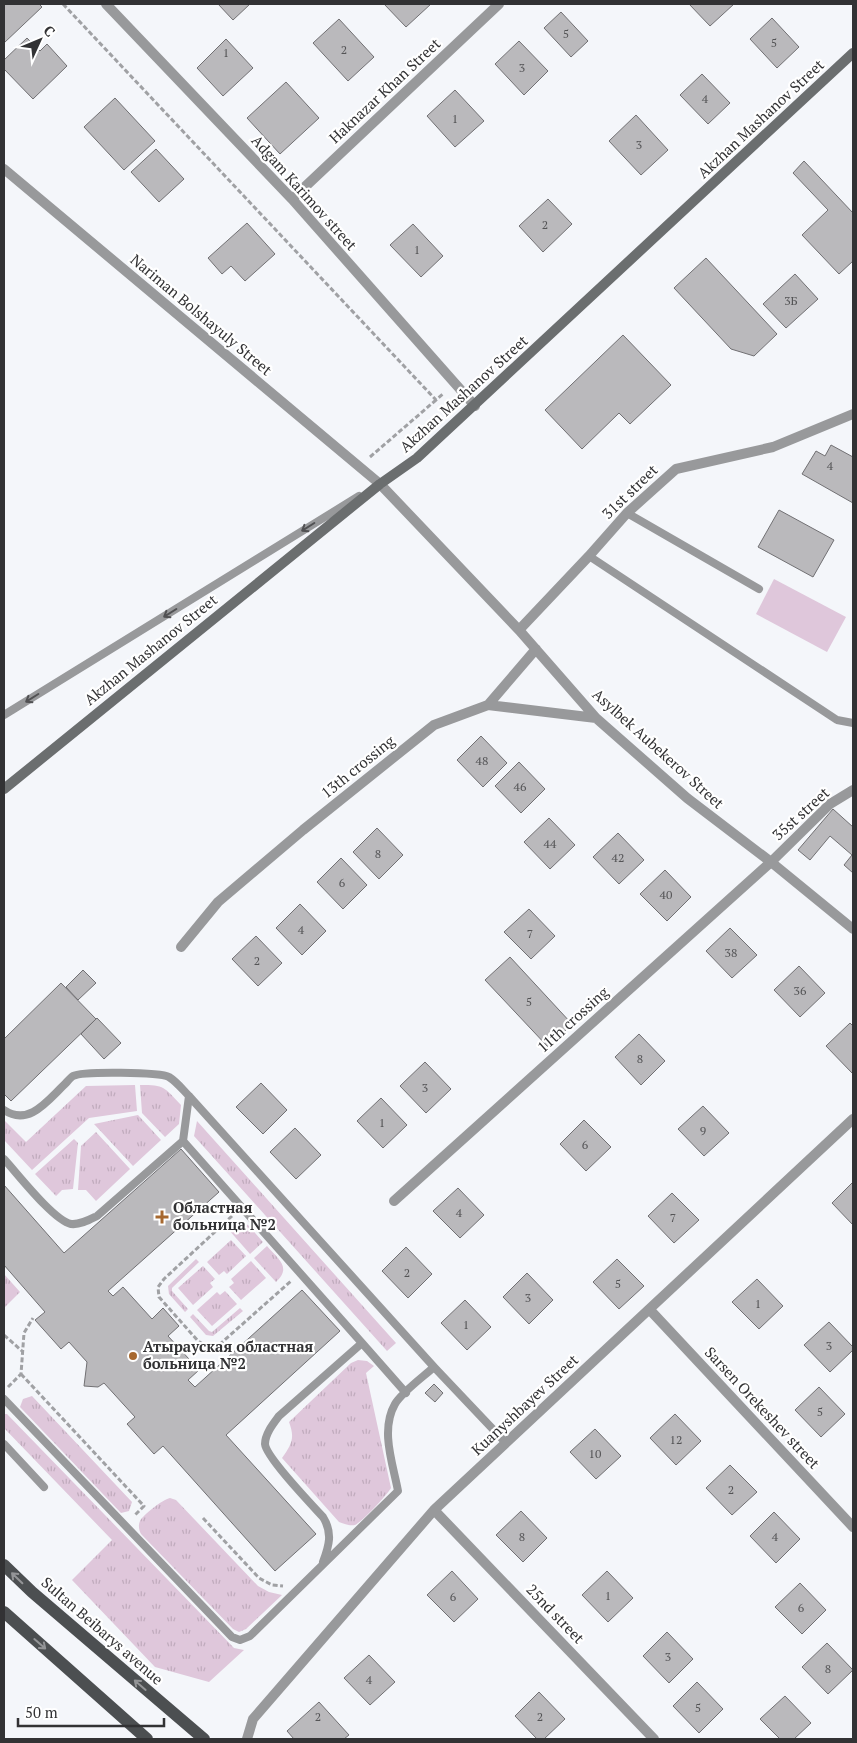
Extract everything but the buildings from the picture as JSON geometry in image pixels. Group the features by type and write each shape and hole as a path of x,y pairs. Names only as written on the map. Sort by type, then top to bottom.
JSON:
{"main road":[{"name":"Sultan Beibarys avenue","path":"4,1565 39,1599 204,1739"},
{"path":"4,1612 102,1698 142,1737"}],"street":[{"name":"Adgam Karimov street","path":"106,4 292,199 475,406"},
{"name":"Haknazar Khan Street","path":"292,199 500,4"},
{"name":"Akzhan Mashanov Street","path":"4,789 380,484 417,458 853,53"},
{"name":"Nariman Bolshayuly Street","path":"4,169 380,484"},
{"name":"31st street","path":"519,630 590,556 627,513 676,469 773,447 853,414"},
{"name":"Asylbek Aubekerov Street","path":"380,484 519,630 596,718 687,798 771,862 853,929"},
{"path":"488,705 536,649"},
{"name":"13th crossing","path":"181,947 218,902 310,824 434,725 488,705 596,718"},
{"name":"35st street","path":"771,862 830,804 853,790"},
{"name":"11th crossing","path":"394,1201 771,862"},
{"name":"Kuanyshbayev Street","path":"248,1739 252,1718 434,1510 650,1310 853,1118"},
{"name":"Sarsen Orekeshev street","path":"650,1310 853,1527"},
{"name":"25nd street","path":"434,1510 654,1739"}],"lane":[{"path":"4,715 380,484"},
{"path":"627,513 759,589"},
{"path":"590,556 837,720 853,723"},
{"path":"4,1110 21,1116 36,1112 73,1076 87,1073 156,1074 168,1077 189,1096 434,1367 506,1443"},
{"path":"4,1159 55,1215 70,1224 84,1223 97,1216 183,1141 189,1096"},
{"path":"183,1141 406,1392"},
{"path":"323,1564 329,1538 329,1527 323,1517 272,1458 265,1445 269,1430 278,1416 362,1343"},
{"path":"4,1399 232,1636 240,1640 250,1636 398,1491 388,1437 389,1420 395,1403 434,1367"},
{"path":"4,1444 44,1486"}],"path":[{"path":"63,4 436,400"},
{"path":"359,466 456,385"},
{"path":"241,1207 164,1279 158,1287 158,1297 198,1341 208,1347 219,1345 300,1273"},
{"path":"4,1391 21,1374 24,1333 33,1318"},
{"path":"4,1334 22,1351"},
{"path":"21,1374 144,1506 125,1525"},
{"path":"204,1518 259,1578 265,1582 272,1586 288,1586 307,1580"}],"green space":[{"path":"774,579 846,617 827,652 756,614"},
{"path":"135,1085 137,1111 89,1118 32,1170 4,1140 4,1120 26,1142 86,1086"},
{"path":"140,1085 163,1088 181,1105 179,1124 165,1137 142,1113"},
{"path":"138,1115 161,1140 133,1166 94,1124"},
{"path":"197,1121 396,1343 387,1351 194,1136"},
{"path":"96,1132 130,1169 96,1201 86,1190 78,1190 81,1146"},
{"path":"74,1139 78,1143 73,1189 62,1190 56,1196 35,1174"},
{"path":"241,1222 248,1225 263,1242 250,1254 228,1229 234,1224"},
{"path":"231,1240 246,1256 227,1274 224,1271 219,1275 207,1262"},
{"path":"267,1246 279,1259 283,1267 281,1277 276,1282 254,1258"},
{"path":"196,1259 199,1262 172,1288 172,1291 188,1309 185,1312 169,1294 168,1286"},
{"path":"251,1261 266,1278 241,1300 229,1287 234,1283 231,1279"},
{"path":"203,1266 215,1279 210,1283 213,1287 193,1305 178,1288"},
{"path":"4,1274 20,1292 4,1308"},
{"path":"225,1291 237,1304 212,1326 197,1310 217,1292 220,1295"},
{"path":"240,1308 243,1311 213,1336 206,1335 190,1317 193,1314 212,1332"},
{"path":"358,1360 367,1361 374,1366 366,1373 391,1488 363,1519 355,1525 347,1525 339,1522 282,1458 292,1441 289,1422 351,1363"},
{"path":"32,1396 132,1502 129,1511 121,1513 20,1407 23,1399"},
{"path":"4,1414 7,1414 234,1648 244,1650 209,1682 155,1667 72,1580 112,1540 4,1428"},
{"path":"170,1498 176,1500 258,1586 269,1592 282,1595 246,1629 239,1632 233,1629 141,1534 139,1526 142,1518 158,1504"}],"place":[{"name":"Областная больница №2","path":"162,1217"},
{"name":"Атырауская областная больница №2","path":"133,1356"}]}
